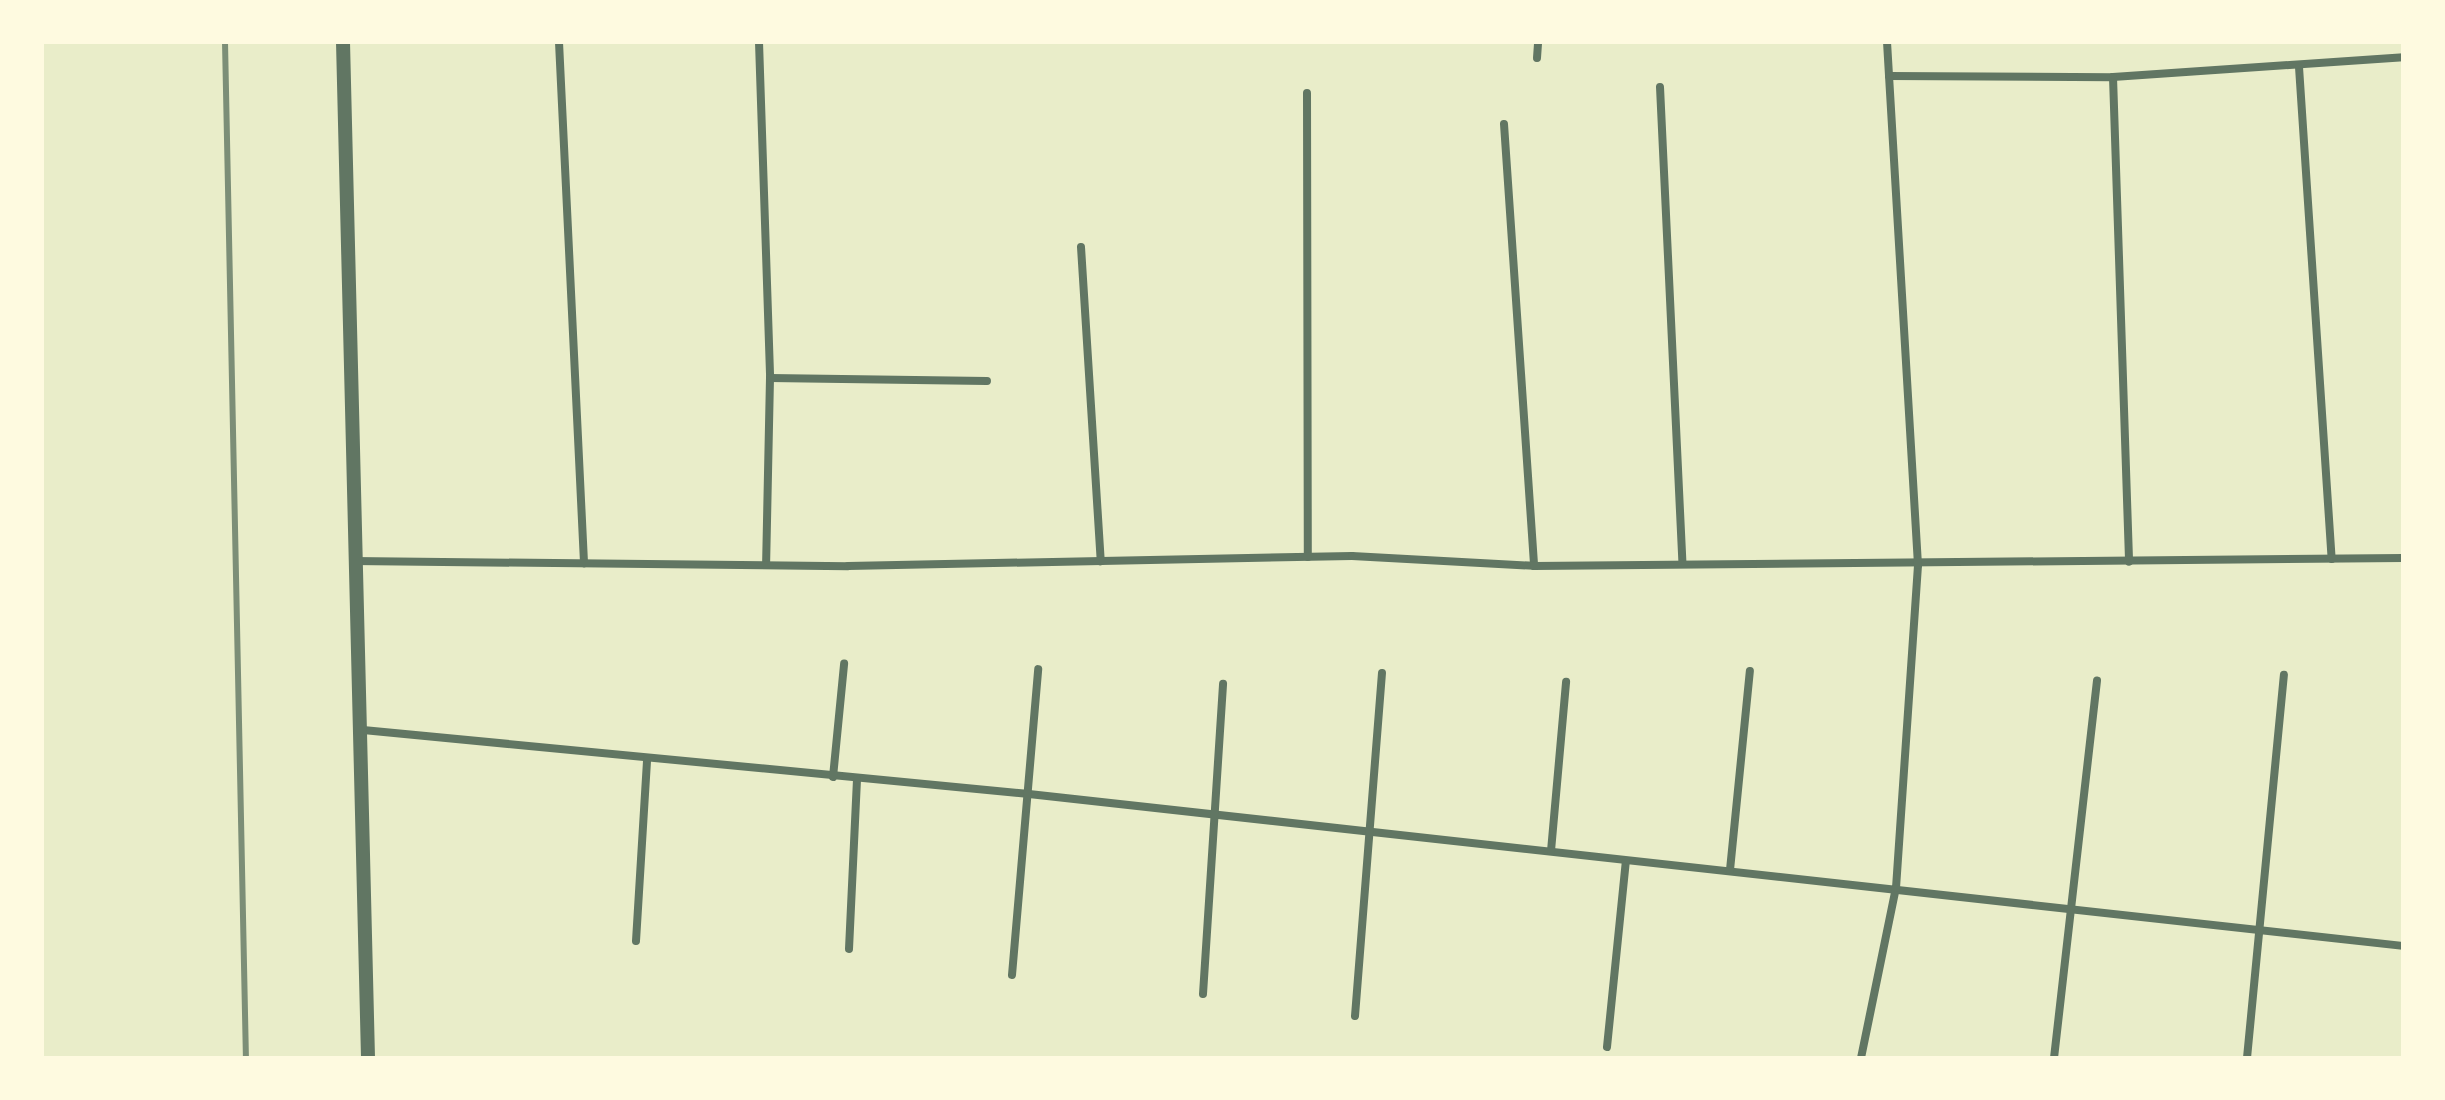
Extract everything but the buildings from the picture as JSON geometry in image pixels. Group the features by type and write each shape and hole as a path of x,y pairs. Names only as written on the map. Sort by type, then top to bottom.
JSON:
{"street":[{"path":"343,42 353,561 363,730 368,1058"},
{"path":"559,42 584,563"},
{"path":"759,42 770,378 766,565"},
{"path":"1537,58 1538,42"},
{"path":"1861,1058 1896,888 1918,565 1887,42"},
{"path":"1889,76 2113,77 2299,67 2403,57"},
{"path":"2299,67 2332,559"},
{"path":"2113,77 2129,562"},
{"path":"1660,87 1682,561"},
{"path":"1307,93 1308,557"},
{"path":"1504,124 1534,566"},
{"path":"1081,247 1101,561"},
{"path":"770,378 987,381"},
{"path":"353,561 766,565 1308,557 1534,566 1682,561 1918,565 2403,558"},
{"path":"833,777 844,664"},
{"path":"1012,975 1038,669"},
{"path":"1730,870 1750,671"},
{"path":"1355,1016 1382,673"},
{"path":"2247,1058 2284,675"},
{"path":"2054,1058 2097,680"},
{"path":"1551,851 1566,682"},
{"path":"1203,994 1223,684"},
{"path":"363,730 1029,794 2403,946"},
{"path":"636,941 647,759"},
{"path":"849,949 857,779"},
{"path":"1607,1047 1626,861"}],"railway":[{"path":"225,42 246,1058"}]}
